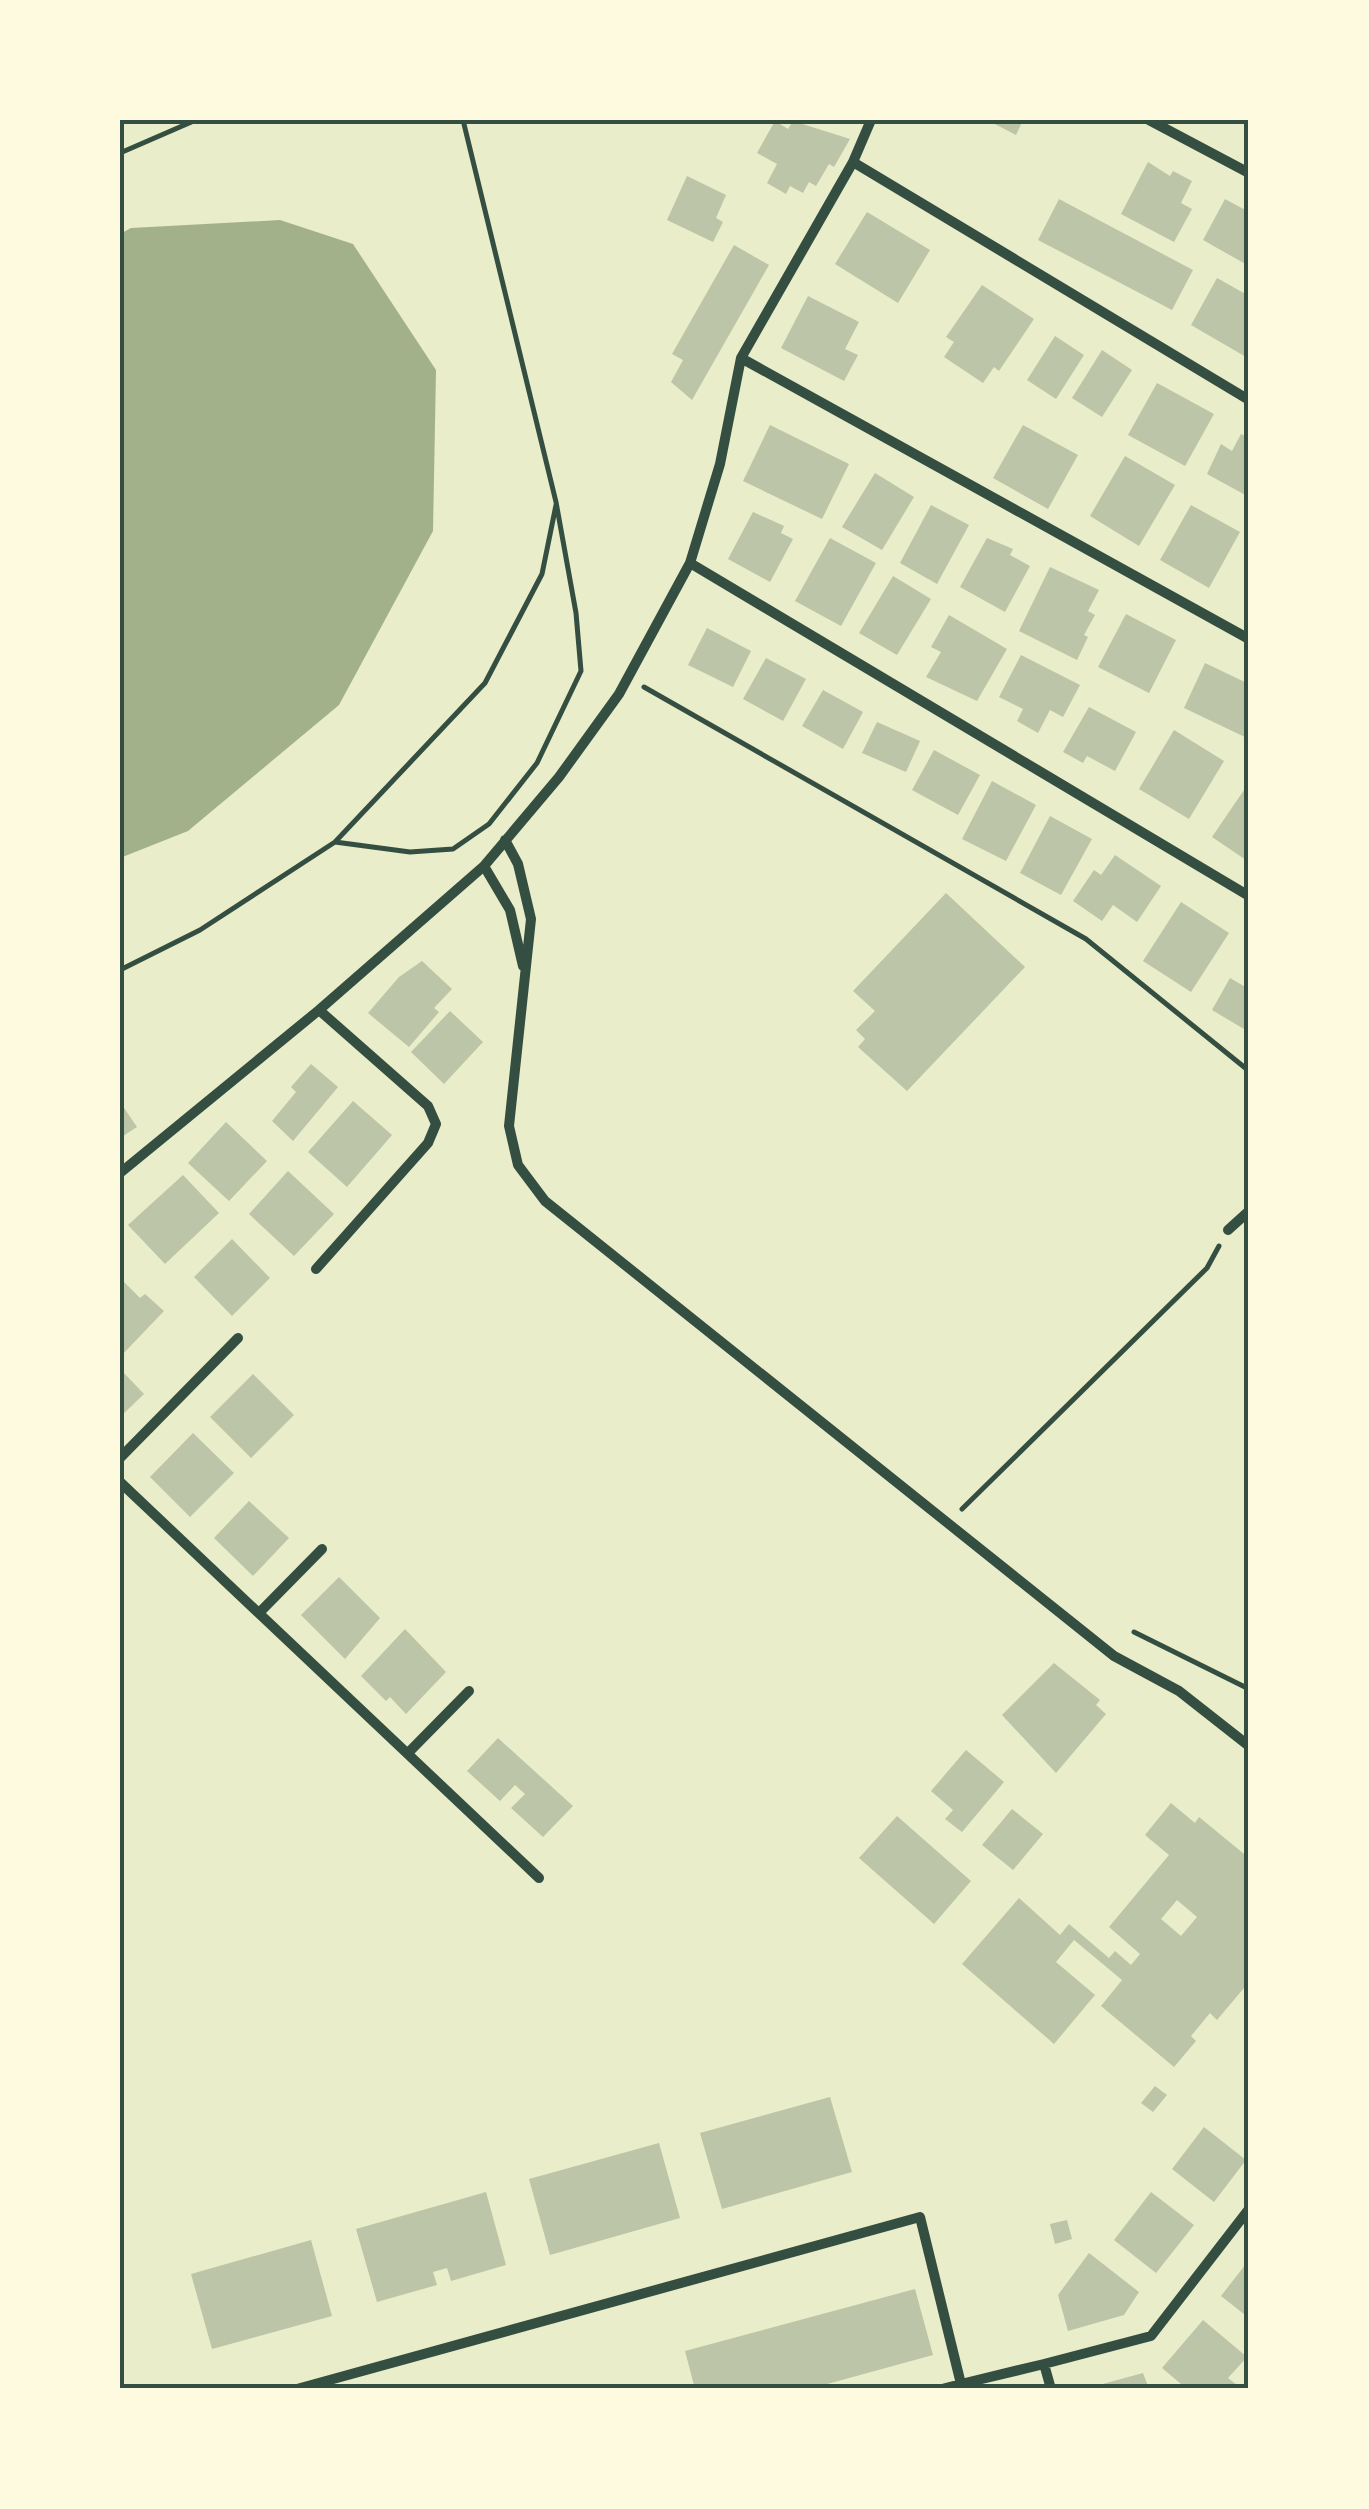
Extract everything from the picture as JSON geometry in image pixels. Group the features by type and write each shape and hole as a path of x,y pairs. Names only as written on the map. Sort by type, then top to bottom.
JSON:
{"street":[{"path":"120,1173 319,1010 484,866 559,777 629,678 690,564 720,464 741,358 853,162 871,120"},
{"path":"1149,120 1249,173"},
{"path":"853,162 1249,400"},
{"path":"741,358 1249,640"},
{"path":"690,564 1249,896"},
{"path":"505,840 518,864 531,919 509,1126 518,1164 536,1189 546,1201 1114,1656 1179,1691 1249,1746"},
{"path":"484,866 510,910 526,976"},
{"path":"316,1269 428,1143 436,1124 428,1106 319,1010"},
{"path":"1228,1230 1249,1211"},
{"path":"120,1458 238,1338"},
{"path":"120,1482 539,1878"},
{"path":"260,1612 322,1549"},
{"path":"409,1752 469,1692"},
{"path":"942,2389 1152,2336 1249,2210"},
{"path":"298,2389 920,2216 961,2384"},
{"path":"1044,2364 1051,2389"}],"path":[{"path":"120,153 196,120"},
{"path":"335,842 410,852 453,849 488,824 537,763 581,671 576,613 556,502 462,120"},
{"path":"120,970 217,920 335,842 484,682 542,574 556,502"},
{"path":"629,678 1086,939 1249,1071"},
{"path":"950,1523 1207,1268 1228,1230"},
{"path":"1134,1632 1249,1689"}],"shaded area":[{"path":"280,220 353,244 436,370 433,531 339,705 188,831 120,858 120,234 131,228"}],"building":[{"path":"987,120 1023,120 1016,135"},
{"path":"775,121 788,129 793,121 850,139 834,167 829,164 816,186 809,182 803,193 790,186 786,194 767,183 777,164 757,153"},
{"path":"1148,162 1170,176 1173,171 1192,181 1181,203 1192,209 1174,242 1121,214"},
{"path":"687,176 726,195 716,218 723,222 713,242 667,220"},
{"path":"1059,199 1193,270 1172,310 1038,240"},
{"path":"1225,199 1249,212 1249,266 1203,240"},
{"path":"867,212 930,250 898,303 835,264"},
{"path":"734,245 769,265 692,400 671,382 683,360 672,354"},
{"path":"1217,278 1249,296 1246,357 1191,325"},
{"path":"982,285 1034,319 999,371 994,367 983,383 944,357 954,342 946,337"},
{"path":"808,296 859,322 845,349 858,355 844,381 781,348"},
{"path":"1055,336 1084,355 1056,399 1027,380"},
{"path":"1102,350 1132,370 1102,417 1072,398"},
{"path":"1157,383 1214,414 1185,466 1128,435"},
{"path":"770,425 849,464 822,519 743,481"},
{"path":"1023,425 1078,455 1048,509 993,478"},
{"path":"1241,434 1249,438 1249,497 1207,474 1221,444 1232,451"},
{"path":"1125,456 1175,485 1139,546 1090,516"},
{"path":"875,473 914,497 882,550 842,527"},
{"path":"931,505 969,525 937,584 900,563"},
{"path":"1191,505 1240,532 1209,588 1160,560"},
{"path":"753,512 784,526 781,533 793,539 770,582 728,559"},
{"path":"830,538 876,563 841,626 795,601"},
{"path":"987,538 1013,549 1010,555 1030,566 1005,612 960,587"},
{"path":"1050,567 1099,590 1088,611 1095,615 1077,660 1019,631"},
{"path":"893,576 931,599 897,655 859,633"},
{"path":"1126,614 1176,640 1149,693 1098,667"},
{"path":"949,615 1007,649 977,701 926,677 941,652 931,647"},
{"path":"707,628 751,651 733,687 688,665"},
{"path":"1021,655 1080,685 1063,717 1050,710 1038,733 1017,721 1023,709 999,697"},
{"path":"766,658 806,679 783,721 743,699"},
{"path":"1205,663 1249,684 1247,738 1184,708"},
{"path":"823,690 863,712 843,749 802,726"},
{"path":"1089,707 1136,732 1115,771 1087,756 1083,763 1063,752"},
{"path":"877,722 920,741 906,772 862,753"},
{"path":"1174,730 1224,761 1189,819 1139,789"},
{"path":"934,750 980,775 958,815 912,790"},
{"path":"992,781 1036,805 1006,861 962,839"},
{"path":"1244,790 1249,794 1249,862 1212,837"},
{"path":"1050,816 1092,839 1061,895 1020,873"},
{"path":"1115,855 1161,886 1137,922 1113,905 1102,921 1073,901 1094,870 1101,875"},
{"path":"946,893 1025,967 907,1091 858,1047 865,1039 856,1030 875,1011 853,991"},
{"path":"1181,902 1229,933 1191,992 1143,961"},
{"path":"422,961 452,989 434,1008 439,1012 409,1047 368,1013 399,977"},
{"path":"1230,978 1249,989 1249,1032 1212,1010"},
{"path":"450,1011 483,1042 444,1084 411,1052"},
{"path":"311,1064 338,1087 293,1141 272,1121 296,1092 291,1087"},
{"path":"353,1101 392,1135 347,1187 308,1152"},
{"path":"120,1102 137,1127 120,1138"},
{"path":"226,1122 267,1161 229,1201 188,1163"},
{"path":"288,1171 334,1214 294,1256 249,1214"},
{"path":"183,1175 219,1213 165,1264 128,1225"},
{"path":"232,1239 270,1278 232,1316 194,1277"},
{"path":"120,1278 140,1298 145,1294 164,1311 120,1357"},
{"path":"123,1372 144,1394 120,1417 120,1375"},
{"path":"253,1374 294,1415 251,1458 210,1417"},
{"path":"193,1433 234,1473 190,1517 150,1477"},
{"path":"249,1501 289,1538 253,1576 214,1538"},
{"path":"339,1577 380,1618 345,1659 301,1615"},
{"path":"405,1629 446,1672 406,1714 361,1676"},
{"path":"1054,1663 1100,1700 1096,1705 1106,1714 1056,1773 1002,1715"},
{"path":"498,1738 573,1806 543,1837 511,1808 525,1794 515,1785 500,1801 467,1771"},
{"path":"966,1750 1004,1782 962,1832 945,1819 953,1810 931,1791"},
{"path":"1171,1803 1195,1823 1199,1817 1249,1858 1249,1982 1217,2020 1210,2013 1191,2036 1196,2041 1174,2067 1101,2006 1122,1980 1074,1940 1056,1962 1095,1995 1054,2044 962,1964 1019,1898 1060,1935 1069,1924 1109,1958 1115,1951 1131,1965 1140,1954 1109,1927 1169,1855 1145,1835","holes":["1177,1900 1197,1917 1181,1936 1161,1919"]},
{"path":"1012,1809 1043,1834 1013,1870 982,1845"},
{"path":"897,1816 971,1881 934,1924 859,1858"},
{"path":"1155,2086 1167,2095 1153,2112 1141,2103"},
{"path":"830,2097 852,2172 722,2209 700,2133"},
{"path":"1204,2127 1246,2160 1214,2202 1172,2169"},
{"path":"659,2143 680,2218 550,2255 529,2179"},
{"path":"486,2192 506,2265 451,2281 447,2268 433,2272 437,2285 377,2302 356,2229"},
{"path":"1151,2192 1194,2225 1156,2273 1114,2240"},
{"path":"1067,2220 1072,2239 1055,2244 1050,2224"},
{"path":"311,2240 332,2316 212,2349 191,2274"},
{"path":"1089,2253 1139,2292 1124,2315 1068,2331 1058,2295"},
{"path":"1249,2260 1249,2318 1221,2296"},
{"path":"915,2289 933,2355 809,2389 695,2389 685,2351"},
{"path":"1203,2320 1247,2357 1228,2378 1237,2385 1233,2389 1197,2389 1192,2384 1187,2389 1162,2368"},
{"path":"1143,2373 1149,2389 1088,2389 1088,2388"}]}
